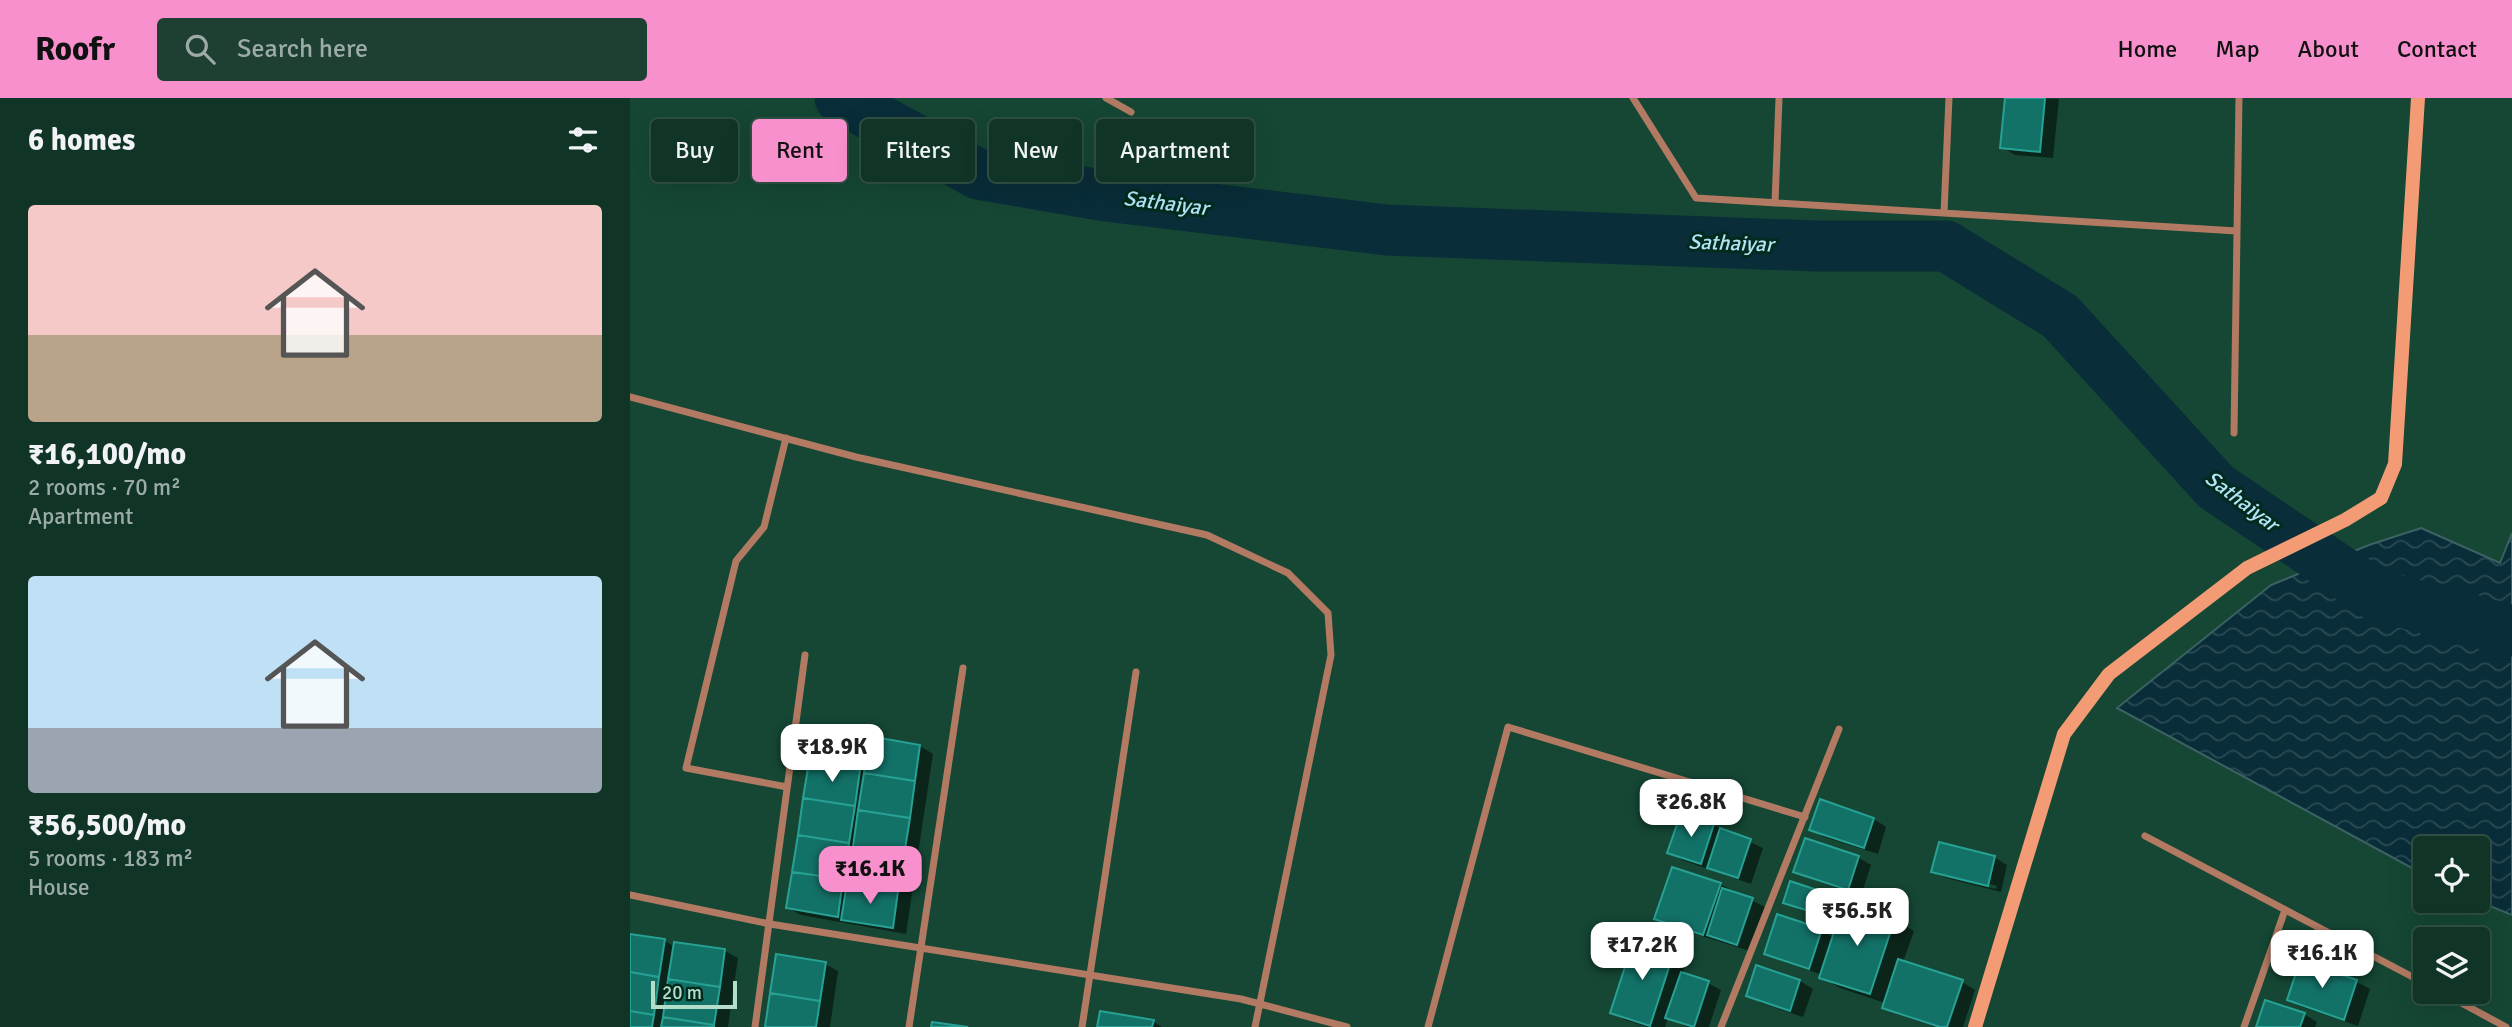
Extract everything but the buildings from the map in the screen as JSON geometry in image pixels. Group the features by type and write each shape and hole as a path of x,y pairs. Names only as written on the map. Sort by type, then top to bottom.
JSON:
{"street":[{"path":"1106,98 1131,112"},
{"path":"1633,98 1696,198 2237,232"},
{"path":"1775,203 1779,98"},
{"path":"1944,213 1949,98"},
{"path":"2234,433 2239,98"},
{"path":"1975,1027 2064,734 2109,674 2247,568 2345,520 2381,498 2395,464 2418,98"},
{"path":"630,397 856,457 1207,535 1288,573 1328,613 1331,655 1255,1027"},
{"path":"786,438 764,527 736,561 686,768 787,786"},
{"path":"755,1027 804,655"},
{"path":"909,1027 963,668"},
{"path":"1082,1027 1136,672"},
{"path":"1427,1027 1508,727 1805,817"},
{"path":"1721,1027 1839,729"},
{"path":"2146,836 2413,977"},
{"path":"630,895 770,924 1241,999 1346,1027"},
{"path":"2244,1027 2285,910"},
{"path":"2463,1004 2506,1027"}],"water":[{"path":"2421,528 2500,563 2512,533 2512,915 2490,906 2490,836 2413,836 2413,868 2117,708 2271,585 2369,545"}],"waterway":[{"name":"Sathaiyar","path":"840,98 978,174 1106,196 1387,230 1816,246 1946,246 2060,316 2216,487 2376,595 2512,631"}]}
